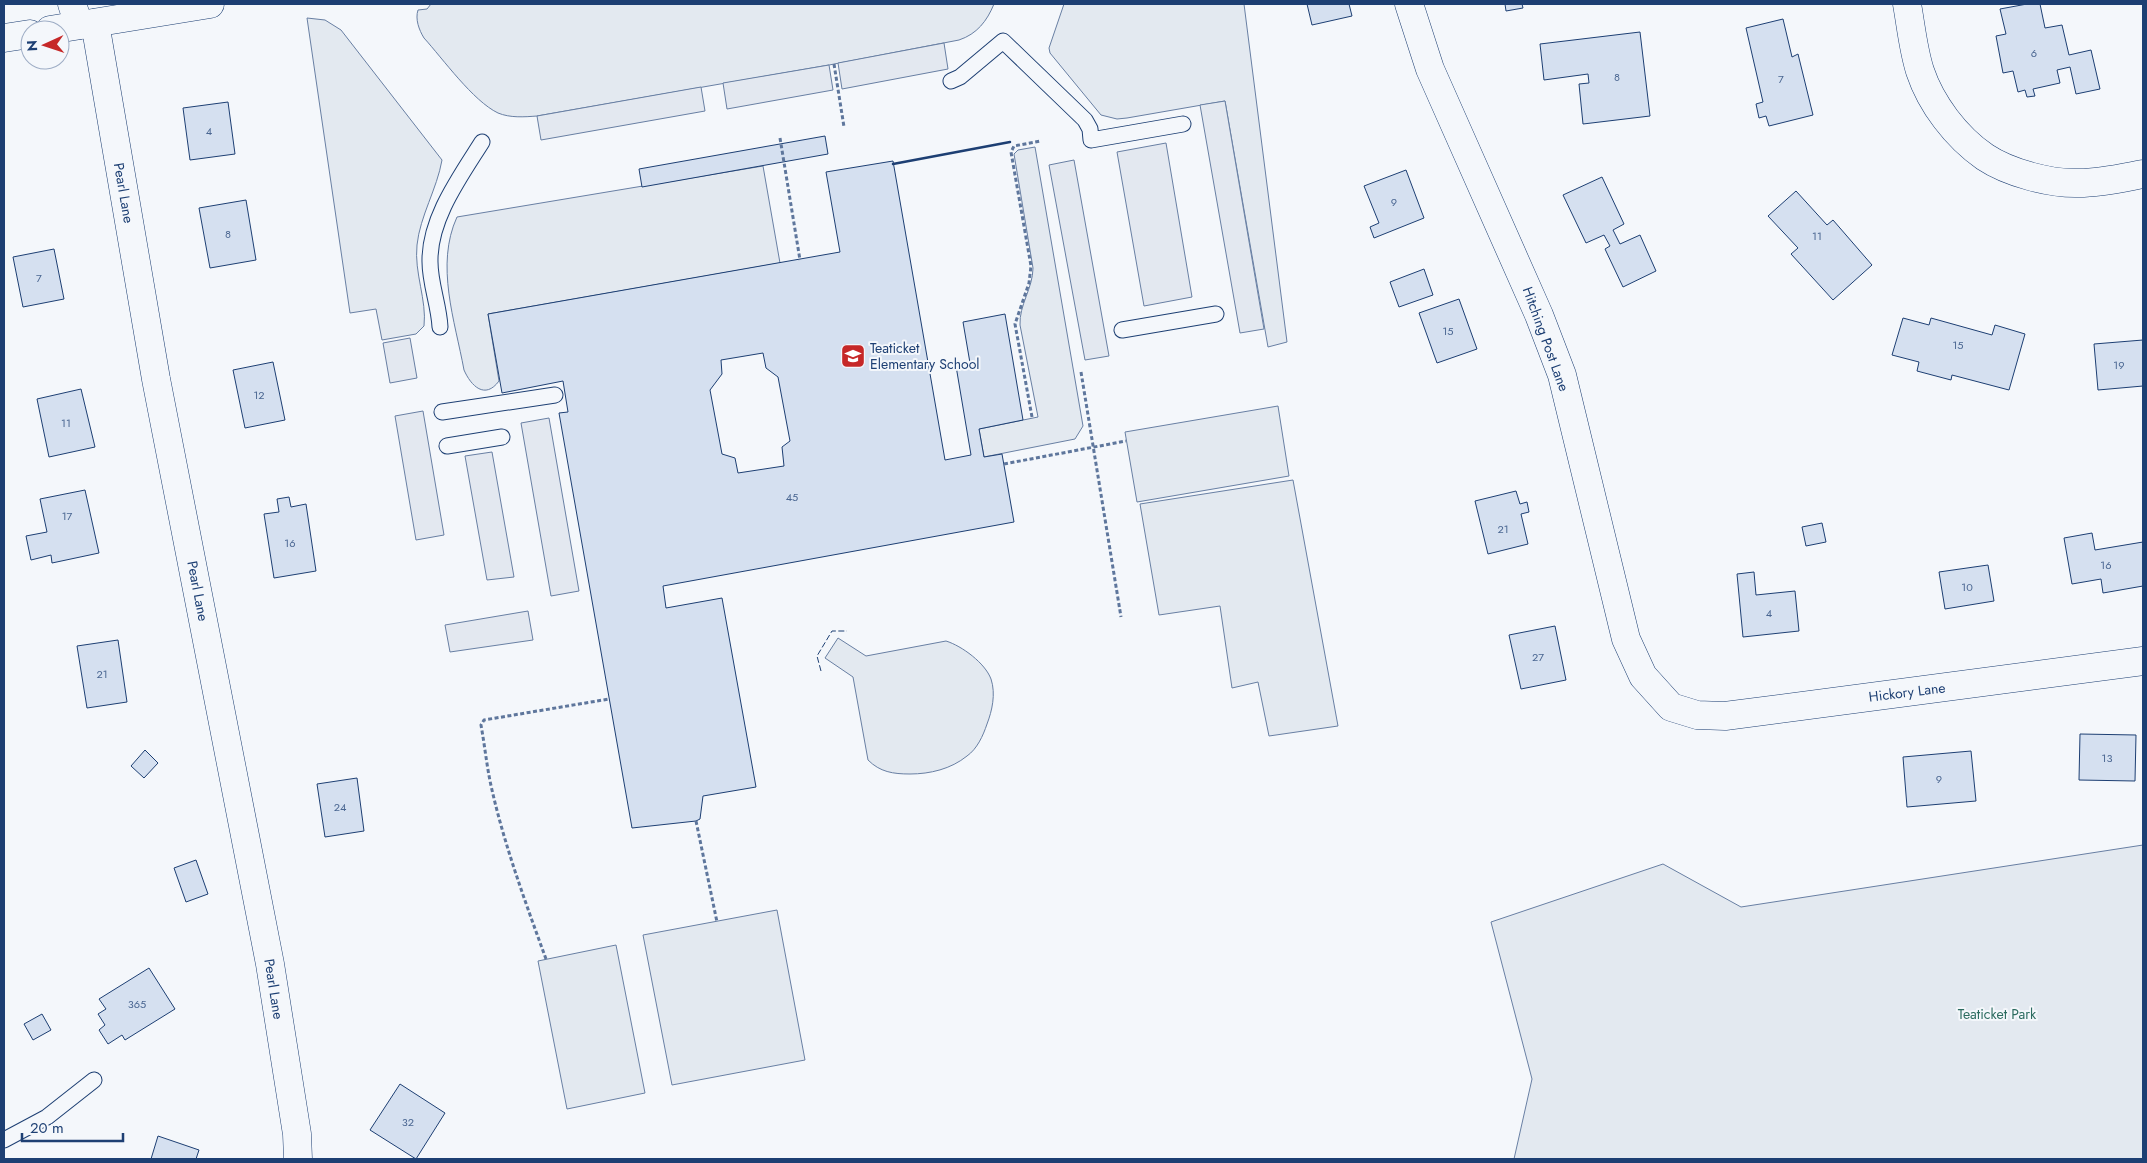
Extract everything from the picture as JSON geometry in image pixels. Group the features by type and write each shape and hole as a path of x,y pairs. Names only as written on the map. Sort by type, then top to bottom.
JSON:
{"street":[{"path":"70,24 97,15 210,4"},
{"name":"Hitching Post Lane","path":"1409,4 1430,69 1539,315 1562,375 1626,639 1643,676 1671,707"},
{"path":"1907,4 1918,64 1930,95 1945,118 1961,136 1986,157 2018,172 2047,180 2078,183 2143,174"},
{"name":"Pearl Lane","path":"97,15 156,379 270,964 297,1134 298,1159"},
{"path":"4,38 20,36"},
{"name":"Hickory Lane","path":"1671,707 1697,715 1726,716 2143,661"}],"lane":[{"path":"951,81 960,77 1004,41 1085,120 1090,129 1091,140 1183,124"},
{"path":"440,327 430,264 432,240 451,191 482,142"},
{"path":"1122,330 1216,314"},
{"path":"442,412 555,395"},
{"path":"447,446 502,437"},
{"path":"4,1140 47,1117 94,1080"}],"path":[{"path":"834,64 844,127"},
{"path":"780,138 800,260"},
{"path":"1032,417 1015,324 1029,283 1030,266 1011,152 1014,146 1041,142"},
{"path":"1081,372 1121,617"},
{"path":"1004,464 1126,441"},
{"path":"546,959 530,915 492,789 481,725 484,720 610,699"},
{"path":"696,821 717,922"}],"green space":[{"path":"431,4 994,4 981,26 959,40 829,65 537,116 522,117 503,115 488,107 469,90 424,38 418,24 417,13 418,10 427,9"},
{"path":"1064,4 1244,4 1287,342 1268,347 1225,101 1127,118 1117,119 1101,115 1050,53 1049,48"},
{"path":"307,18 325,20 341,30 442,160 440,171 421,224 417,245 417,266 424,306 424,326 416,334 382,340 376,309 350,313"},
{"path":"1035,147 1083,426 1075,439 984,457 979,429 1038,417 1020,325 1020,318 1031,283 1033,268 1014,154 1018,150"},
{"path":"763,166 780,263 488,314 499,381 489,390 484,390 474,386 470,381 464,370 452,313 447,274 451,235 457,217"},
{"path":"1278,406 1289,476 1137,502 1125,432"},
{"path":"1293,480 1338,726 1269,736 1258,682 1232,688 1220,606 1159,615 1140,504"},
{"path":"838,638 866,656 946,641 972,656 988,673 993,691 993,702 989,719 982,738 974,750 961,761 940,770 925,773 892,773 882,770 868,760 853,677 825,658"},
{"name":"Teaticket Park","path":"2143,845 2143,1159 1514,1159 1532,1079 1491,922 1663,864 1741,907"},
{"path":"777,910 805,1060 672,1085 643,935"},
{"path":"616,945 645,1093 567,1109 538,961"}],"shaded area":[{"path":"944,43 948,69 842,89 838,63"},
{"path":"829,65 833,90 727,109 723,83"},
{"path":"701,87 705,111 541,140 537,116"},
{"path":"1225,101 1264,329 1240,333 1200,105"},
{"path":"1166,143 1192,297 1144,306 1117,152"},
{"path":"1074,160 1109,356 1085,360 1049,165"},
{"path":"410,338 417,378 390,383 383,343"},
{"path":"423,411 444,535 416,540 395,416"},
{"path":"549,418 579,591 551,596 521,423"},
{"path":"492,452 514,577 487,580 465,456"},
{"path":"528,611 533,640 450,652 445,625"}],"building":[{"path":"1307,4 1349,4 1352,16 1312,25"},
{"path":"1505,4 1522,4 1523,8 1506,11"},
{"path":"2027,4 2040,4 2045,28 2062,25 2069,55 2091,50 2100,89 2076,94 2070,67 2057,70 2060,83 2033,89 2035,96 2027,97 2025,90 2018,92 2013,71 2003,73 1996,36 2006,34 2000,9"},
{"path":"1783,19 1792,57 1798,54 1813,115 1769,126 1766,116 1759,118 1756,104 1763,102 1746,28"},
{"path":"1640,32 1650,116 1583,124 1579,84 1589,83 1588,74 1544,80 1540,44"},
{"path":"228,102 235,154 190,160 183,108"},
{"path":"825,136 828,154 642,187 639,169"},
{"path":"893,161 945,460 971,455 956,366 970,363 963,322 1005,314 1023,420 979,429 984,457 1002,454 1014,522 663,586 666,608 722,598 756,787 703,796 700,819 696,821 632,828 559,413 568,412 563,381 502,393 488,314 840,252 826,172","holes":["763,353 766,368 778,377 790,441 782,447 784,466 738,473 735,458 722,454 710,390 722,374 721,360"]},
{"path":"1406,170 1424,218 1374,238 1370,227 1379,223 1364,186"},
{"path":"1602,177 1624,224 1613,230 1620,244 1640,235 1656,271 1623,287 1605,249 1610,246 1604,235 1586,243 1563,195"},
{"path":"1796,191 1827,225 1833,220 1872,265 1833,300 1791,254 1798,248 1768,216"},
{"path":"246,200 256,260 210,268 199,208"},
{"path":"54,249 64,299 23,307 13,257"},
{"path":"1424,269 1433,295 1399,307 1390,282"},
{"path":"1459,299 1477,349 1437,363 1419,313"},
{"path":"1903,318 1929,325 1931,318 1992,335 1995,325 2025,334 2009,390 1952,375 1951,380 1917,371 1919,362 1892,355"},
{"path":"2143,340 2143,386 2098,390 2094,344"},
{"path":"273,362 285,420 245,428 233,370"},
{"path":"81,389 95,447 49,457 37,399"},
{"path":"85,490 99,553 52,563 51,555 31,560 26,536 47,532 40,499"},
{"path":"1516,491 1520,504 1527,502 1529,512 1521,514 1528,544 1488,554 1475,501"},
{"path":"289,497 291,507 306,504 316,571 274,578 264,514 279,512 277,499"},
{"path":"1822,523 1826,542 1806,546 1802,527"},
{"path":"2092,533 2095,550 2143,542 2143,586 2103,593 2101,579 2072,584 2064,538"},
{"path":"1988,565 1994,601 1945,609 1939,572"},
{"path":"1754,572 1756,595 1795,591 1799,631 1743,637 1737,574"},
{"path":"1555,626 1566,680 1521,689 1509,635"},
{"path":"118,640 127,702 87,708 77,646"},
{"path":"2080,734 2136,735 2135,781 2079,780"},
{"path":"145,750 158,763 144,778 131,766"},
{"path":"1971,751 1976,801 1907,807 1903,757"},
{"path":"357,778 364,831 325,837 317,784"},
{"path":"196,860 208,894 186,902 174,868"},
{"path":"149,968 175,1009 125,1040 122,1035 108,1044 99,1030 105,1025 98,1014 106,1009 99,999"},
{"path":"42,1014 51,1030 33,1040 24,1024"},
{"path":"400,1084 445,1113 416,1159 370,1130"},
{"path":"158,1136 199,1150 196,1159 151,1159"}],"fence":[{"path":"821,671 817,656 832,631 847,631"}],"wall":[{"path":"893,164 1010,142"}],"place":[{"name":"Teaticket Elementary School","path":"853,356"}]}
